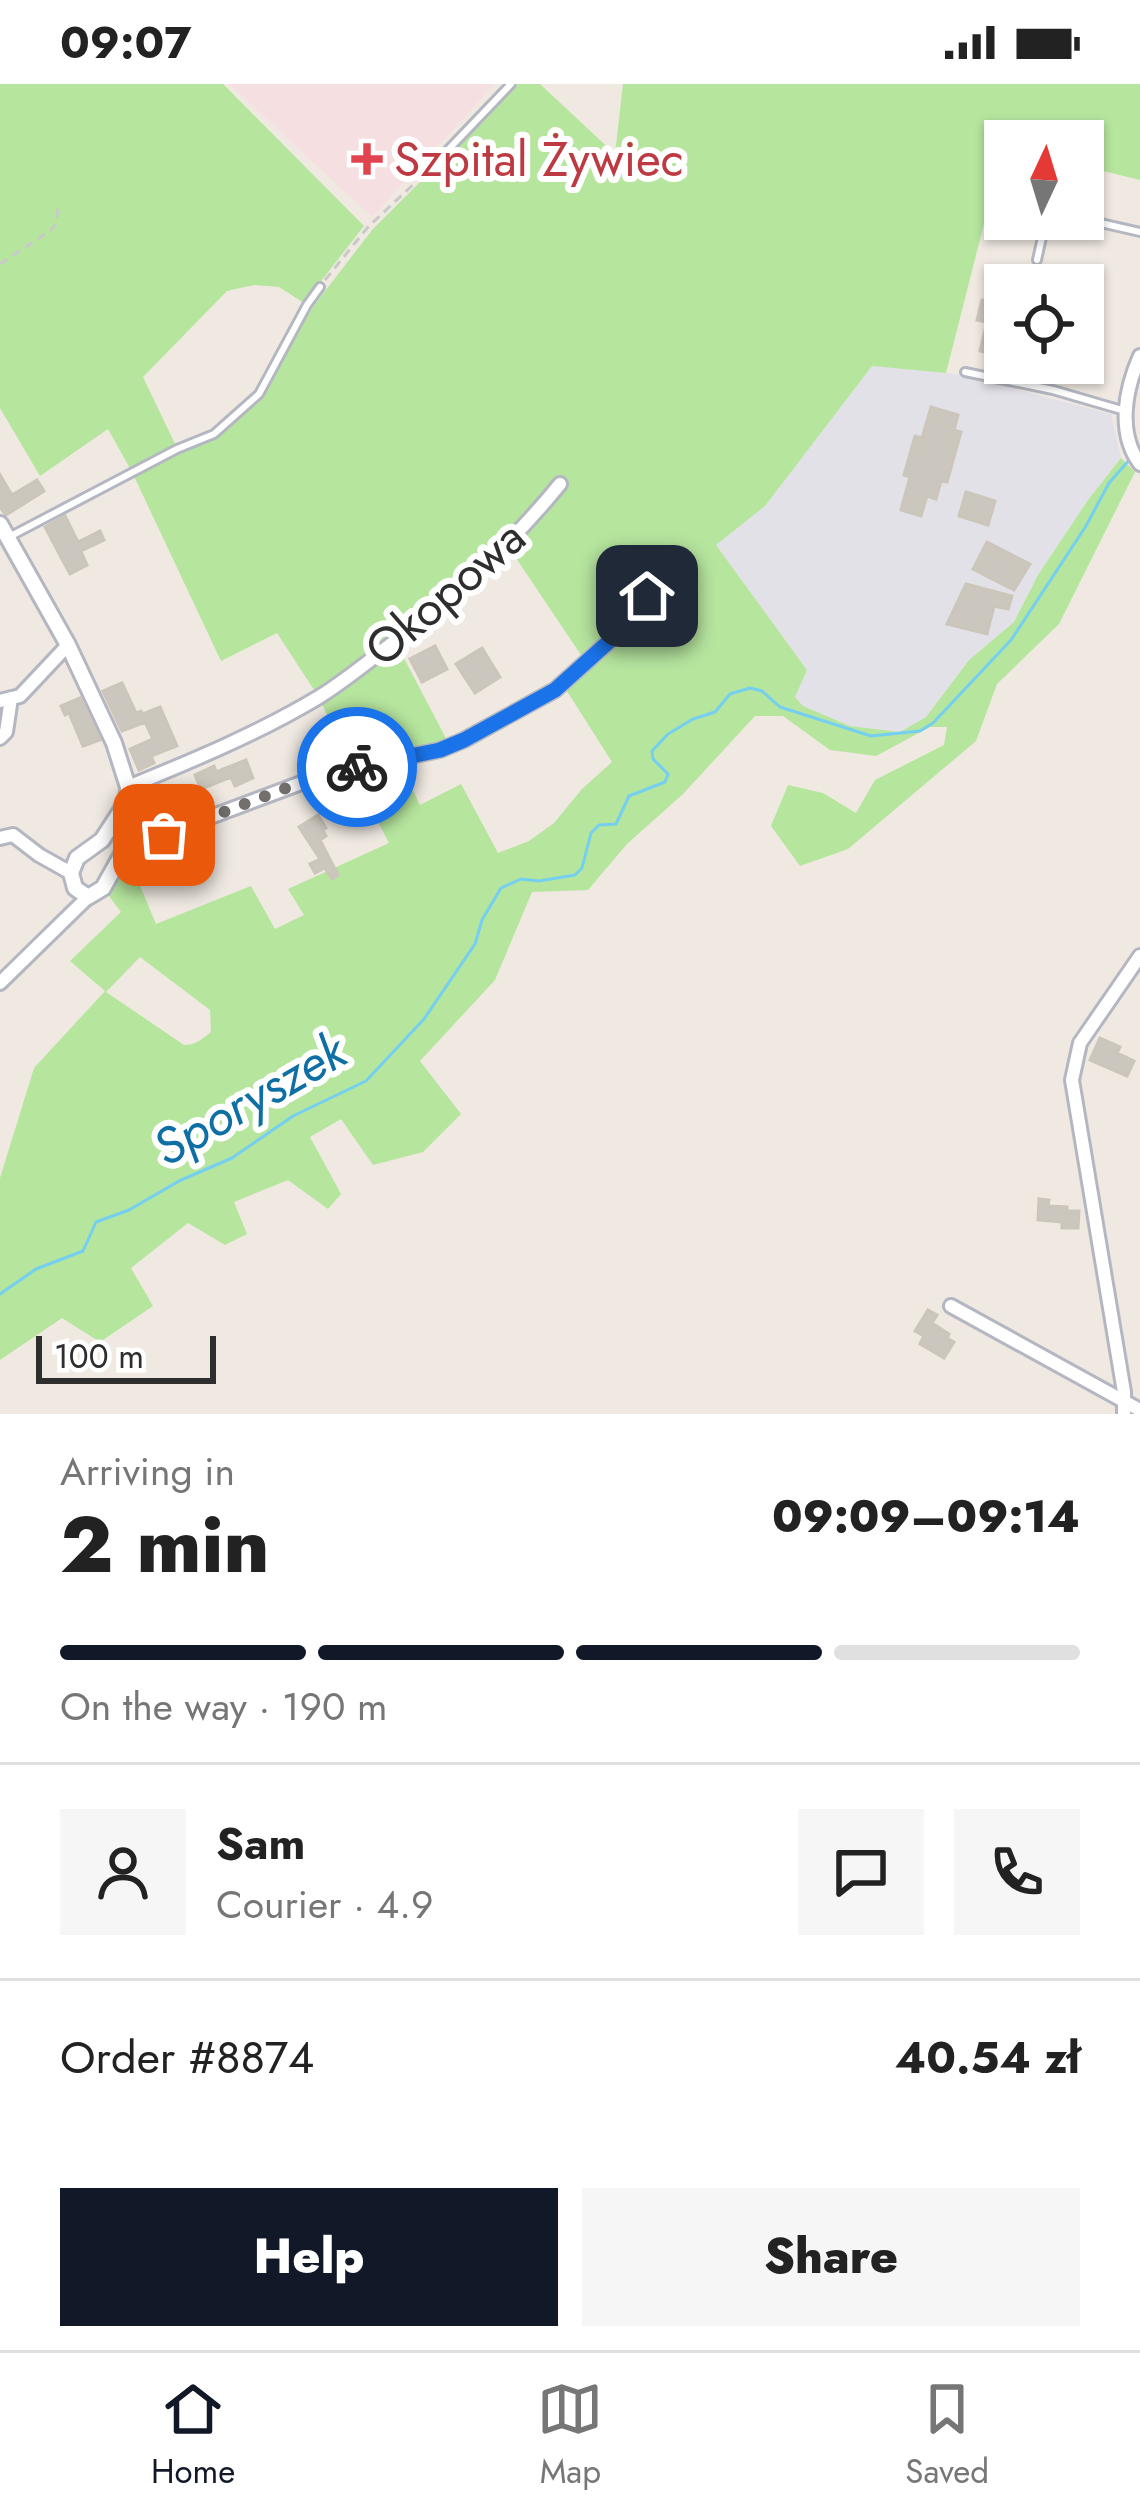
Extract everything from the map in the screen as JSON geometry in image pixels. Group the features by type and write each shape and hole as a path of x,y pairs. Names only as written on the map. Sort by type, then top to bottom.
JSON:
{"street":[{"path":"1137,459 1126,415 1140,356"},
{"name":"Okopowa","path":"127,795 225,747 347,678 450,600 560,484"},
{"path":"0,982 103,888 125,850 129,819 115,743 68,645 4,531"},
{"path":"125,850 328,772 440,750 464,740 555,690 614,637 647,596"},
{"path":"0,738 6,732 6,700 20,696 68,645"},
{"path":"70,873 77,858 102,841 127,795"},
{"path":"0,838 13,835 70,873 75,888 88,897"},
{"path":"1125,1408 1072,1080 1080,1043 1140,956"},
{"path":"951,1306 1125,1408 1140,1410"}],"lane":[{"path":"424,175 511,84"},
{"path":"1104,224 1140,232"},
{"path":"1036,260 1041,240"},
{"path":"4,531 214,434 259,394 320,286"},
{"path":"965,372 1053,390 1126,415"}],"path":[{"path":"320,286 354,243 424,175"},
{"path":"0,264 51,230 58,209"}],"shaded area":[{"name":"Szpital Żywiec","path":"229,84 495,84 372,217"},
{"path":"872,365 957,374 1111,414 1121,458 1038,575 1014,622 969,660 926,717 900,732 850,726 803,706 794,697 807,670 716,545 765,506"}],"green space":[{"path":"0,84 223,84 364,226 304,303 279,287 254,285 227,291 143,377 177,448 217,436 261,399 312,308 372,230 518,84 540,84 615,154 623,84 1140,84 1140,180 1104,171 1104,120 984,120 984,224 946,373 872,366 765,506 716,545 807,670 795,697 803,706 850,726 900,732 926,717 969,660 1014,622 1038,575 1121,458 1135,472 1059,624 997,684 976,741 848,849 800,866 771,826 788,785 823,793 856,813 875,780 944,745 947,727 930,727 876,756 830,750 783,716 755,716 683,794 627,844 588,890 532,892 495,980 420,1061 461,1114 423,1152 373,1165 341,1119 310,1137 341,1194 328,1209 288,1180 234,1202 247,1234 225,1245 188,1223 131,1268 153,1306 100,1342 62,1318 0,1360 0,1178 34,1068 105,991 70,961 121,912 103,888 125,849 156,924 251,886 275,929 304,915 288,889 389,843 319,697 395,641 450,746 398,759 420,805 461,784 498,853 529,841 554,823 612,762 565,688 646,591 583,658 510,549 316,693 277,633 221,661 108,429 40,476 0,408","holes":["140,957 210,1010 211,1032 184,1045 106,992"]}],"building":[{"path":"982,300 984,301 984,321 977,320"},
{"path":"931,407 958,415 954,430 961,432 947,482 941,481 936,499 927,496 921,516 901,510 910,477 904,475 915,436 922,438"},
{"path":"0,475 12,495 37,480 44,491 6,515 0,507"},
{"path":"966,492 995,501 988,525 959,516"},
{"path":"65,516 78,542 100,531 104,540 81,551 87,565 70,574 45,527"},
{"path":"987,542 1030,564 1014,590 973,569"},
{"path":"966,584 1012,596 1008,609 994,606 987,634 947,624"},
{"path":"435,646 447,669 422,682 410,659"},
{"path":"482,648 500,677 475,693 456,664"},
{"path":"122,683 136,713 160,707 177,746 151,756 154,763 139,770 130,749 153,739 145,722 122,731 103,691"},
{"path":"80,698 100,740 83,746 69,713 65,715 61,706"},
{"path":"246,760 253,778 235,786 231,777 201,789 195,775"},
{"path":"318,815 326,828 320,840 338,875 332,879 325,868 315,873 310,864 320,859 299,827"},
{"path":"1100,1038 1120,1047 1117,1053 1134,1061 1127,1076 1090,1060"},
{"path":"1039,1199 1049,1200 1048,1206 1079,1211 1078,1228 1038,1220"},
{"path":"928,1310 937,1315 932,1323 954,1342 944,1358 920,1344 924,1336 915,1331"}],"waterway":[{"name":"Sporyszek","path":"0,1294 36,1269 83,1251 96,1222 232,1158 293,1116 366,1081 424,1019 475,944 482,920 501,888 521,879 575,875 582,868 591,833 599,825 616,824 629,796 665,782 668,774 653,759 652,751 668,734 715,712 730,694 750,688 762,691 780,707 871,736 920,731 933,723 1011,640 1109,483 1131,458"}],"way so far":[{"path":"164,835 328,772 357,767"}],"place":[{"name":"Szpital Żywiec","path":"367,159"}],"route":[{"path":"357,767 440,750 555,690 614,637 647,596"}]}
